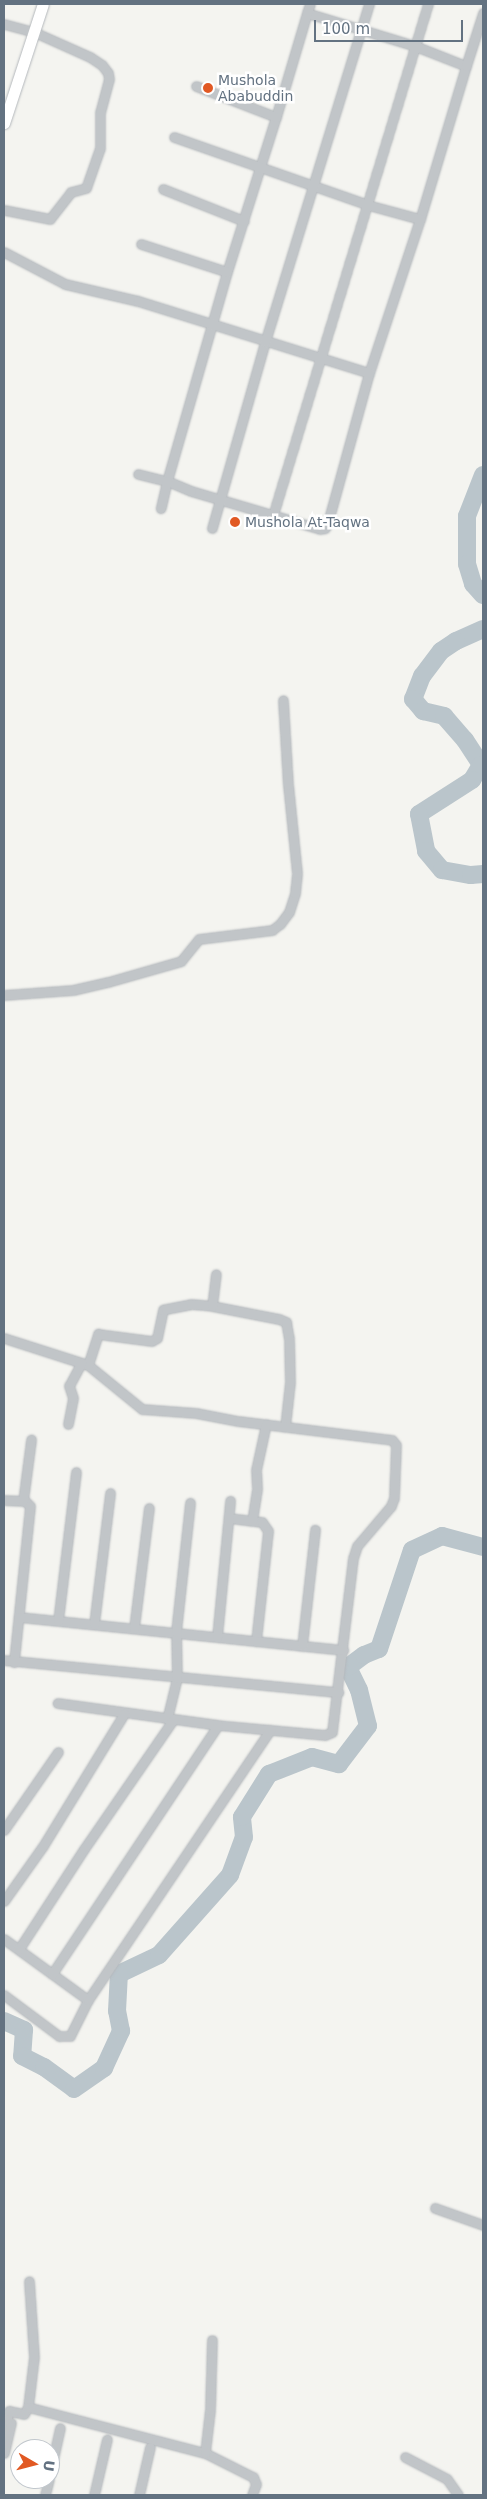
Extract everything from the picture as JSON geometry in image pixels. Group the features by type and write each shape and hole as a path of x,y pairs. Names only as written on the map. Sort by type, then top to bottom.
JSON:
{"street":[{"path":"4,123 43,4"},
{"path":"162,508 167,481 212,325 310,4"},
{"path":"212,528 265,342 369,4"},
{"path":"272,515 428,4"},
{"path":"307,13 415,46 466,66"},
{"path":"138,474 167,481 272,515 325,528 370,373 420,220 483,13"},
{"path":"4,24 34,32 90,57 108,73 108,86 100,113 100,148 86,188 71,192 50,219 4,210"},
{"path":"196,86 276,117"},
{"path":"174,137 260,169 368,205 420,220"},
{"path":"162,189 244,220"},
{"path":"141,244 228,272"},
{"path":"4,252 65,284 138,301 265,342 370,373"},
{"path":"4,994 73,990 108,982 181,961 199,939 272,930 280,924 289,912 295,893 297,873 288,786 283,700"},
{"path":"212,1306 216,1274"},
{"path":"68,1424 73,1398 69,1386 85,1364 98,1334 152,1341 157,1338 163,1310 191,1304 279,1318 286,1322 290,1339 290,1382 285,1427"},
{"path":"4,1338 85,1364 142,1409 196,1413 285,1427 392,1440 396,1445 394,1498 391,1506 357,1546 352,1558 334,1729 329,1734 218,1725 124,1714 57,1703"},
{"path":"252,1521 256,1470 266,1424"},
{"path":"23,1501 31,1440"},
{"path":"58,1620 76,1472"},
{"path":"94,1624 110,1493"},
{"path":"4,1500 29,1503 30,1510 14,1662"},
{"path":"217,1637 230,1501"},
{"path":"19,1949 170,1719 177,1678 176,1632 190,1502"},
{"path":"134,1628 149,1508"},
{"path":"229,1518 262,1522 268,1531 256,1641"},
{"path":"302,1646 315,1530"},
{"path":"19,1616 343,1650"},
{"path":"4,1660 338,1692"},
{"path":"4,1901 55,1826 124,1714"},
{"path":"52,1974 218,1725"},
{"path":"4,1994 60,2036 66,2037 72,2033 88,2000 270,1730"},
{"path":"4,1830 58,1752"},
{"path":"4,1938 88,2000"},
{"path":"435,2208 483,2225"},
{"path":"4,2454 9,2411 24,2414 28,2407 34,2357 29,2281"},
{"path":"205,2453 210,2410 212,2340"},
{"path":"28,2407 205,2453 253,2477 256,2484 252,2495"},
{"path":"58,2439 60,2428"},
{"path":"94,2495 107,2439"},
{"path":"139,2495 150,2448"},
{"path":"405,2457 447,2479 458,2495"}],"waterway":[{"path":"483,475 467,516 467,564 473,584 483,595"},
{"path":"483,629 456,641 441,651 422,676 413,699 423,711 444,716 465,740 481,765 472,780 419,814 426,851 442,870 471,875 483,874"},
{"path":"4,2021 24,2030 22,2056 44,2067 74,2089 104,2068 121,2031 117,2011 119,1974 159,1955 230,1875 244,1837 242,1817 269,1774 312,1757 339,1764 368,1726 359,1690 348,1667 364,1655 379,1649 412,1550 442,1536 483,1547"}],"place":[{"name":"Mushola Ababuddin","path":"208,88"},
{"name":"Mushola At-Taqwa","path":"235,522"}]}
